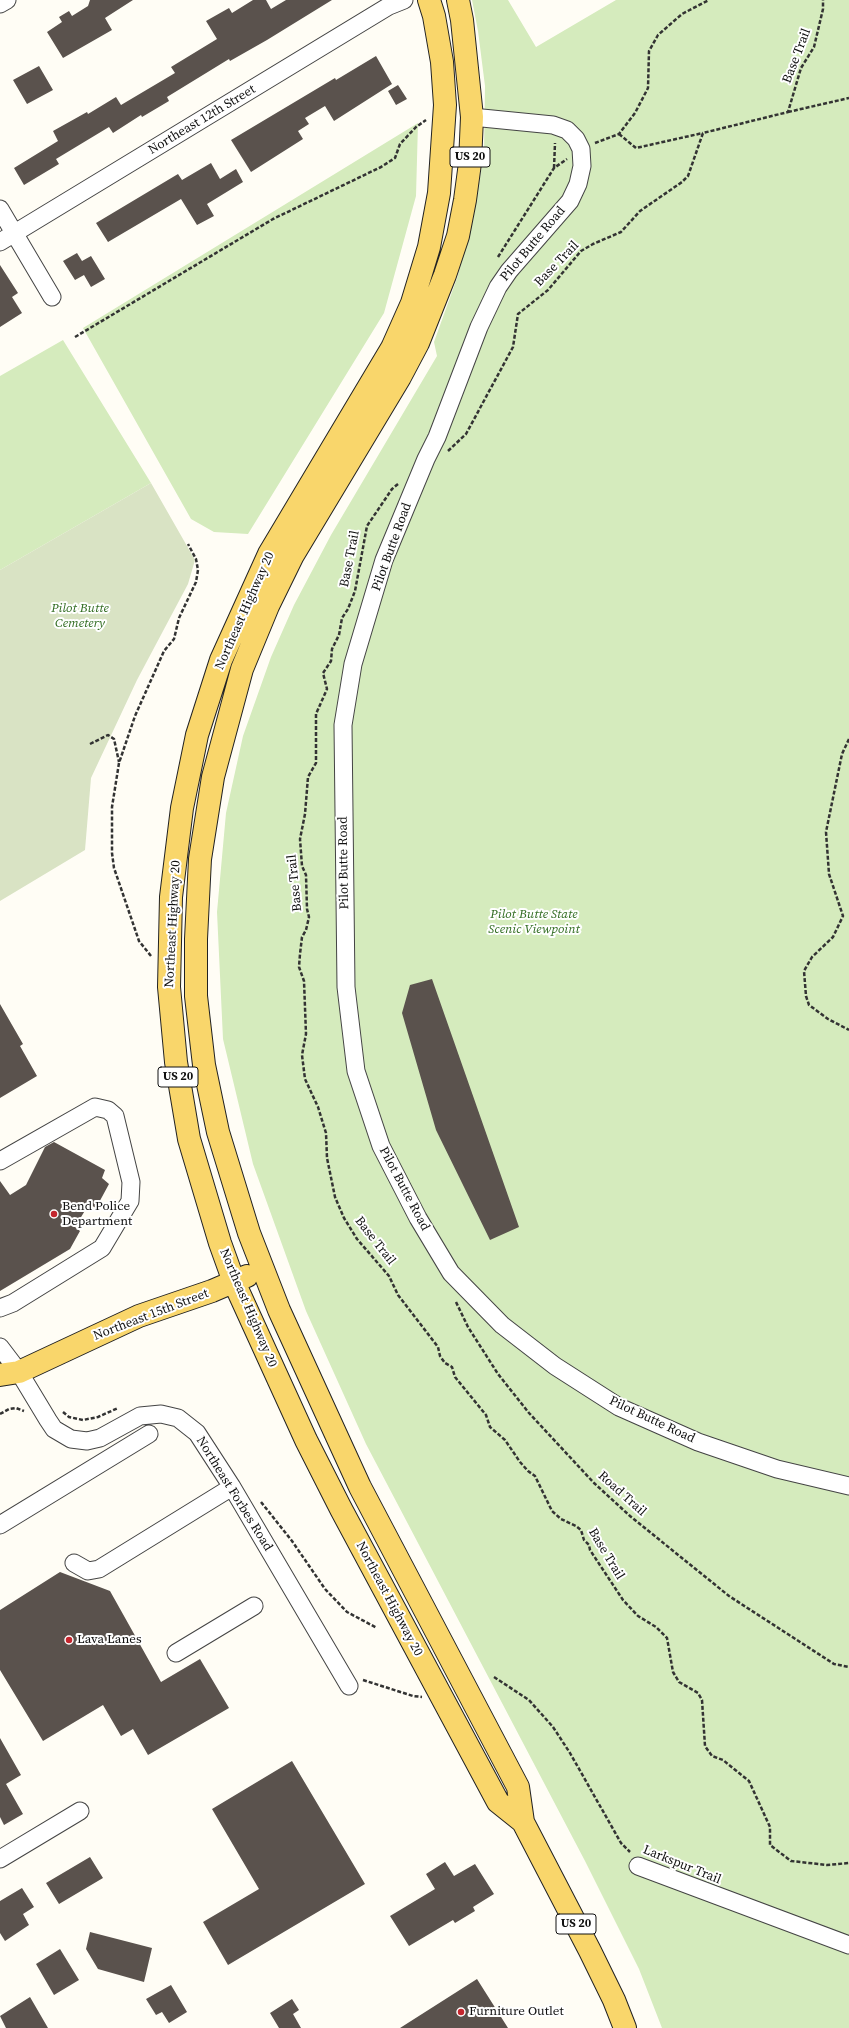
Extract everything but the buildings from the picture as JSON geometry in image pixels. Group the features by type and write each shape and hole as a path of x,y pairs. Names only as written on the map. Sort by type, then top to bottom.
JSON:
{"main road":[{"name":"Northeast Highway 20","path":"458,0 462,20 472,116 470,163 458,236 432,309 418,343 400,377 293,554 268,606 242,669 213,777 200,859 196,996 204,1065 218,1132 262,1270 282,1318 360,1487 518,1787 523,1822 590,1951 614,2000 625,2028"},
{"name":"Northeast Highway 20","path":"432,8 442,62 444,98 443,155 440,193 429,247 412,303 392,348 269,554 221,660 196,735 182,808 172,897 169,987 176,1062 189,1139 220,1243 234,1282 306,1440 344,1516 498,1802 523,1822"},
{"path":"432,8 451,52 456,110 460,114 472,116"},
{"name":"Northeast 15th Street","path":"0,1390 10,1374 139,1316 212,1291 262,1270"}],"street":[{"path":"0,4 7,0"},
{"name":"Northeast 12th Street","path":"7,238 389,6 404,0"},
{"path":"472,116 556,125 567,130 576,139 581,149"},
{"name":"Pilot Butte Road","path":"581,149 582,166 580,178 570,201 509,271 498,287 479,327 437,437 426,459 384,560 353,664 343,725 346,987 356,1071 381,1146 418,1218 451,1273 502,1325 555,1366 619,1407 698,1442 770,1467 849,1486"},
{"path":"0,209 7,238 52,297"},
{"path":"0,1161 95,1107 108,1110 115,1116 131,1182 130,1201 102,1248 13,1303 0,1308"},
{"name":"Northeast Forbes Road","path":"0,1347 10,1374 48,1420 62,1434 71,1439 87,1441 100,1438 140,1416 161,1414 178,1418 197,1433 354,1682"},
{"path":"0,1525 149,1434"},
{"path":"74,1562 88,1571 99,1569 232,1487"},
{"path":"176,1652 254,1606"},
{"path":"0,1860 80,1811"},
{"path":"637,1862 849,1945"}],"path":[{"path":"581,149 619,134 636,113 648,88 649,51 658,35 682,14 709,0"},
{"name":"Base Trail","path":"788,112 801,68 814,47 823,9 823,0"},
{"path":"619,134 636,148 849,98"},
{"path":"75,337 273,219 381,167 395,158 400,144 416,127 426,120"},
{"path":"554,168 556,125"},
{"name":"Base Trail","path":"450,450 466,434 513,347 518,314 548,290 581,251 621,232 640,210 682,182 688,176 703,133"},
{"name":"Base Trail","path":"403,480 392,489 367,526 355,591 348,610 342,618 339,635 332,649 331,661 323,673 327,689 316,714 316,763 308,777 305,814 300,839 302,866 306,875 306,910 309,917 306,930 302,937 299,967 304,981 306,1034 302,1055 305,1079 318,1107 326,1133 327,1158 335,1198 344,1218 357,1239 388,1276 398,1295 438,1347 440,1356 445,1363 452,1368 455,1377 486,1415 490,1427 508,1443 528,1472 535,1476 552,1511 561,1519 581,1530 584,1540 589,1545 590,1550 623,1600 638,1616 656,1627 667,1638 673,1672 679,1682 698,1693 702,1700 705,1746 712,1756 723,1760 749,1781 770,1827 770,1845 791,1860 827,1865 849,1862"},
{"path":"153,958 139,941 114,868 111,821 114,790 119,763 146,689 164,652 174,639 180,618 196,582 198,570 196,559 188,544"},
{"path":"90,744 108,736 114,739 119,763"},
{"path":"849,739 842,754 826,832 828,874 843,916 833,937 812,957 804,971 806,996 809,1005 828,1019 849,1030"},
{"name":"Road Trail","path":"455,1299 468,1327 498,1374 529,1413 594,1483 630,1516 729,1596 834,1664 849,1667"},
{"path":"0,1414 9,1409 16,1408 26,1411"},
{"path":"280,1528 280,1535"},
{"name":"Larkspur Trail","path":"494,1677 528,1700 553,1727 570,1753 621,1843 637,1862"},
{"path":"354,1682 413,1696 424,1697"}],"green space":[{"name":"Pilot Butte State Scenic Viewpoint","path":"472,0 508,0 536,47 616,0 849,0 849,2028 662,2028 639,1969 585,1861 366,1444 306,1311 253,1164 223,1039 217,912 226,813 243,736 271,657 294,605 331,535 437,356 434,342 457,278 473,221 484,152 485,86 478,31"},
{"path":"418,123 416,196 384,313 248,534 214,532 191,519 83,328"},
{"path":"63,340 151,483 0,570 0,376"},
{"name":"Pilot Butte Cemetery","path":"151,483 195,560 188,584 137,680 91,778 85,850 0,901 0,570"}],"place":[{"name":"Bend Police Department","path":"54,1214"},
{"name":"Lava Lanes","path":"69,1640"},
{"name":"Furniture Outlet","path":"461,2012"}]}
